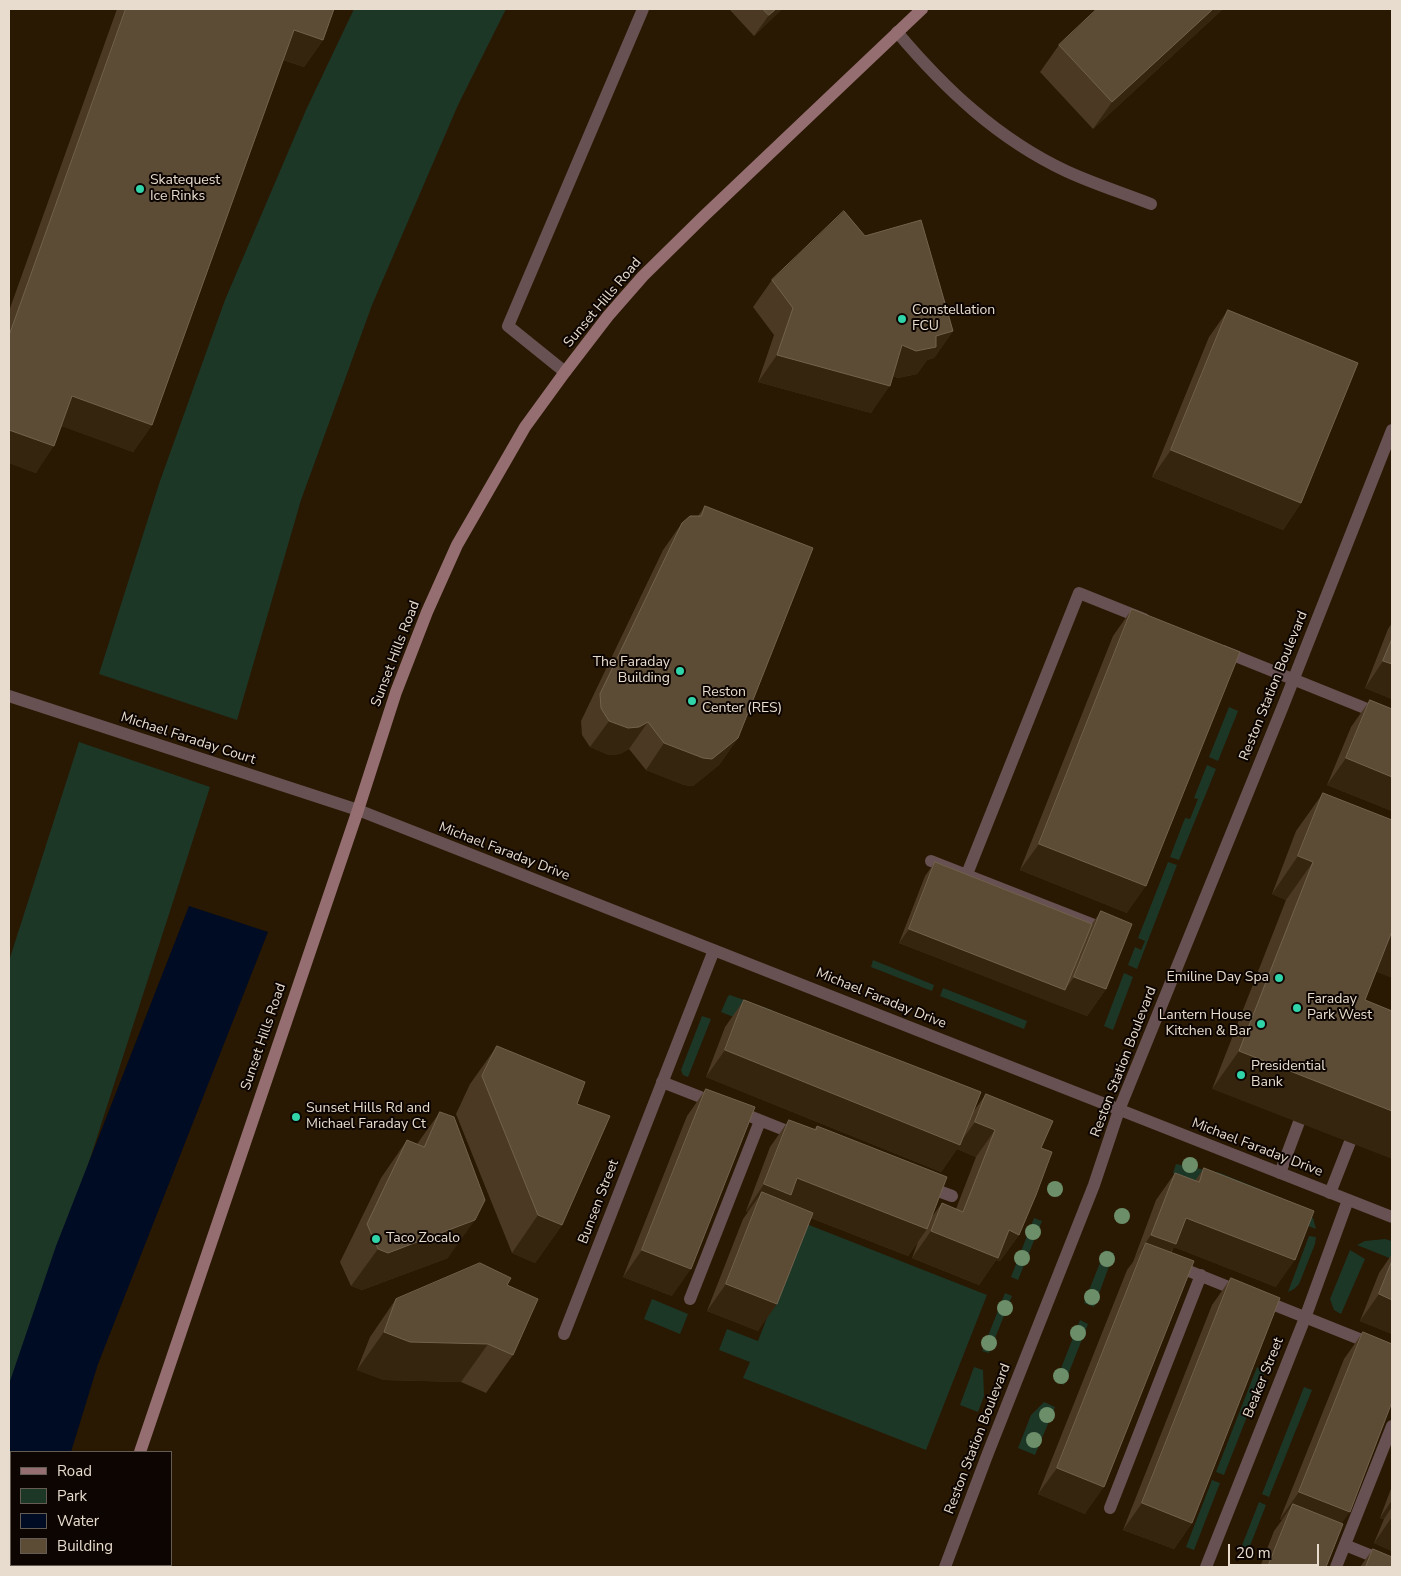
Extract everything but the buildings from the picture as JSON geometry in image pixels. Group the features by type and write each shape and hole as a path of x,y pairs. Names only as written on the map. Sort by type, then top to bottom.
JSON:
{"main road":[{"name":"Sunset Hills Road","path":"140,1451 358,810 396,692 427,612 457,545 525,427 608,316 643,276 922,9"}],"street":[{"path":"565,372 508,326 642,9"},
{"path":"897,32 922,62 968,108 1015,142 1066,171 1151,204"},
{"name":"Reston Station Boulevard","path":"945,1567 1094,1185 1119,1110 1392,430"},
{"path":"967,874 1079,593 1160,625"},
{"path":"1213,647 1392,719"},
{"name":"Michael Faraday Court","path":"9,696 358,810"},
{"name":"Michael Faraday Drive","path":"358,810 1392,1217"},
{"path":"931,860 1107,930"},
{"name":"Bunsen Street","path":"564,1334 714,950"},
{"path":"662,1082 806,1139"},
{"path":"690,1299 760,1121"},
{"path":"1280,1173 1299,1122"},
{"path":"1330,1193 1350,1142"},
{"path":"916,1182 952,1196"},
{"name":"Beaker Street","path":"1206,1567 1304,1318 1348,1200"},
{"path":"1170,1263 1392,1352"},
{"path":"1110,1508 1201,1275"},
{"path":"1336,1567 1392,1426"},
{"path":"1345,1546 1392,1564"}],"green space":[{"path":"354,9 506,9 458,105 372,305 301,500 237,720 99,674 160,481 225,300 306,110"},
{"path":"1229,707 1238,711 1218,761 1209,757"},
{"path":"79,742 210,787 9,1410 9,961"},
{"path":"1207,765 1216,769 1179,860 1170,857 1185,818 1190,819 1198,799 1194,798"},
{"path":"1168,862 1177,865 1137,969 1128,965 1135,947 1141,950 1145,941 1138,938"},
{"path":"873,960 934,985 932,991 871,967"},
{"path":"1124,973 1133,977 1113,1030 1104,1026"},
{"path":"943,988 1027,1021 1024,1029 940,996"},
{"path":"730,995 772,1010 775,1015 769,1031 721,1012"},
{"path":"702,1016 711,1019 688,1077 683,1075 681,1070"},
{"path":"1176,1164 1220,1173 1301,1206 1313,1218 1316,1229 1173,1173"},
{"path":"1034,1218 1042,1221 1018,1280 1011,1277"},
{"path":"804,1223 987,1295 926,1450 743,1378 750,1362 719,1350 727,1329 758,1341"},
{"path":"1309,1236 1316,1237 1315,1244 1299,1284 1288,1292"},
{"path":"1385,1239 1392,1241 1392,1259 1357,1245 1365,1241"},
{"path":"1105,1250 1114,1253 1094,1307 1084,1303"},
{"path":"1350,1250 1365,1259 1341,1314 1334,1310 1330,1299"},
{"path":"1005,1293 1012,1296 989,1353 982,1351"},
{"path":"652,1299 688,1314 680,1334 644,1319"},
{"path":"1080,1320 1088,1324 1064,1385 1056,1381"},
{"path":"974,1367 983,1370 984,1396 978,1412 960,1405"},
{"path":"1257,1367 1265,1371 1224,1475 1216,1472"},
{"path":"1304,1387 1312,1390 1269,1497 1262,1494"},
{"path":"1044,1402 1055,1407 1035,1455 1018,1448 1031,1415"},
{"path":"1212,1480 1220,1483 1194,1550 1186,1547"},
{"path":"1259,1502 1266,1505 1248,1551 1241,1548"}],"water":[{"path":"189,906 268,932 98,1364 71,1451 10,1451 10,1566 36,1566 9,1567 9,1384 56,1246"}],"place":[{"name":"Skatequest Ice Rinks","path":"140,189"},
{"name":"Constellation FCU","path":"902,319"},
{"name":"The Faraday Building","path":"680,671"},
{"name":"Reston Center (RES)","path":"692,701"},
{"name":"Emiline Day Spa","path":"1279,978"},
{"name":"Faraday Park West","path":"1297,1008"},
{"name":"Lantern House Kitchen & Bar","path":"1261,1024"},
{"name":"Presidential Bank","path":"1241,1075"},
{"name":"Sunset Hills Rd and Michael Faraday Ct","path":"296,1117"},
{"name":"Taco Zocalo","path":"376,1239"}]}
